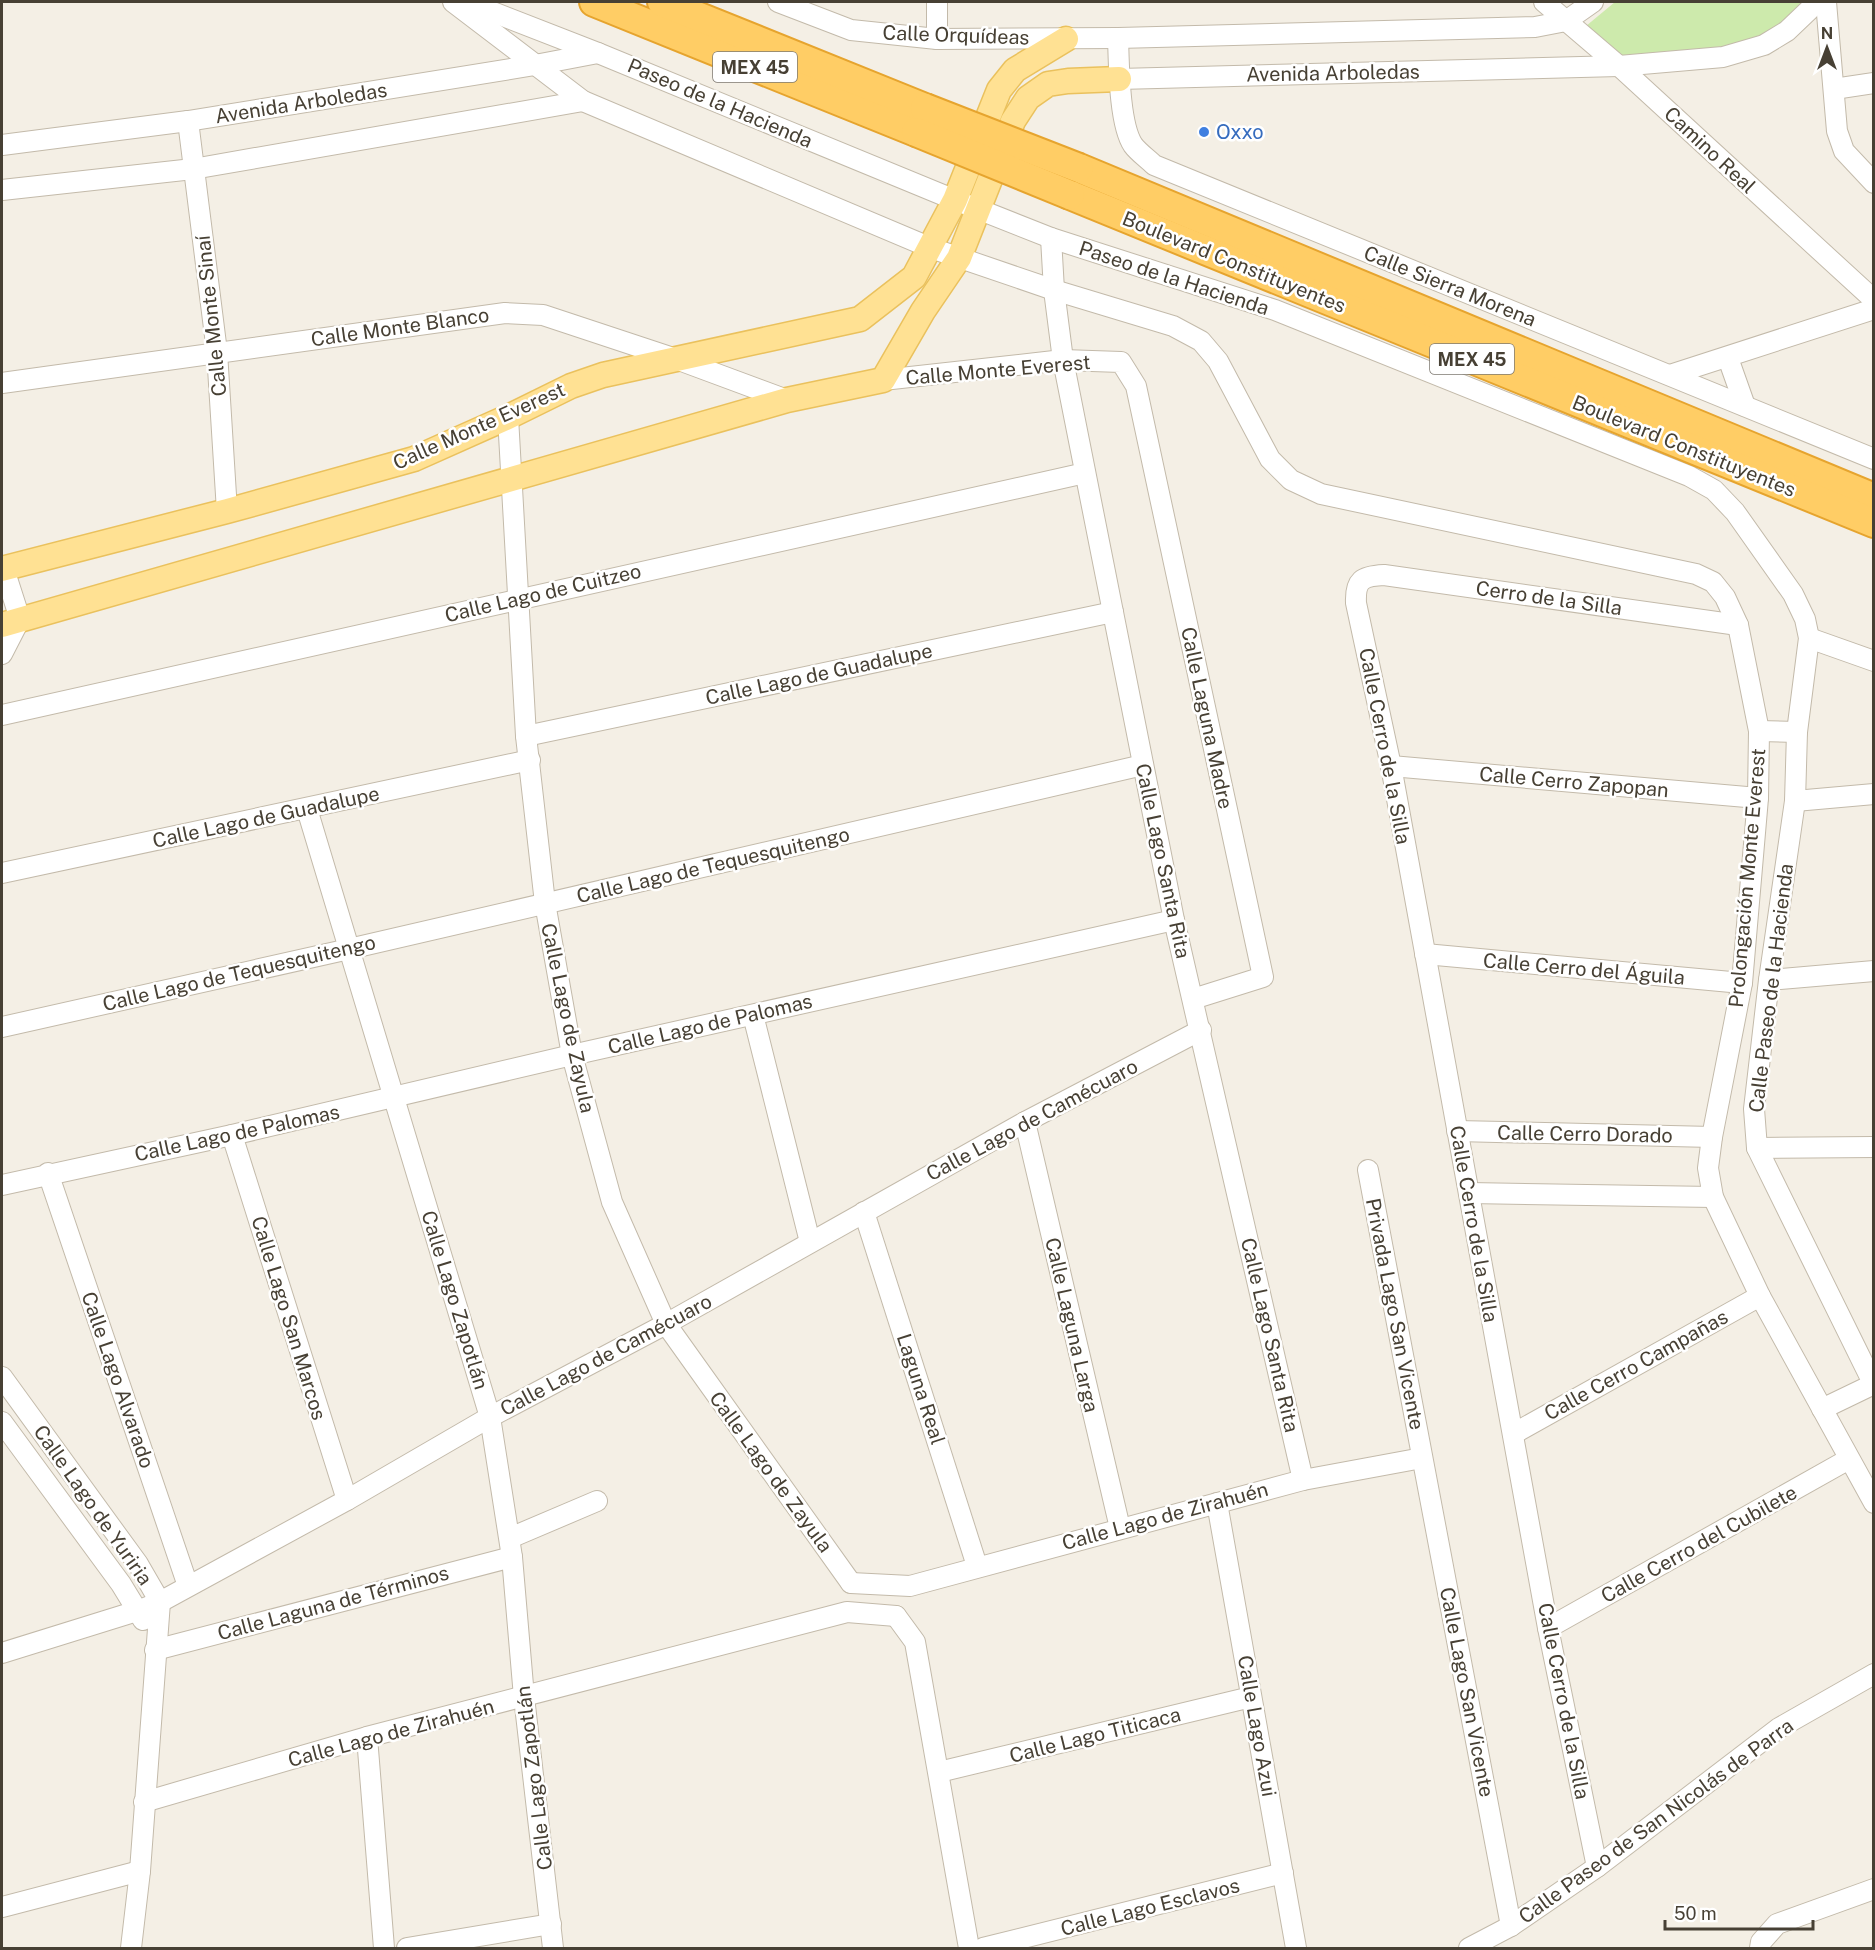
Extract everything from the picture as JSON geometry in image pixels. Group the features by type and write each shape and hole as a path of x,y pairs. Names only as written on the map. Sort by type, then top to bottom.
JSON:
{"highway":[{"name":"Boulevard Constituyentes","path":"594,2 920,120 1079,168 1874,498"},
{"name":"Boulevard Constituyentes","path":"662,2 920,120 1070,195 1874,524"}],"main road":[{"name":"Calle Monte Everest","path":"3,569 227,511 414,459 571,386 603,375 860,319 914,277 955,200 999,90 1015,70 1066,39"},
{"name":"Avenida Arboledas","path":"1048,84 1119,79"},
{"name":"Calle Monte Everest","path":"11,622 787,400 883,380 923,311 959,258 1013,122 1028,98 1048,84"}],"street":[{"path":"453,2 583,102 931,248 1054,290"},
{"name":"Paseo de la Hacienda","path":"467,2 1051,238 1275,310 1689,476 1714,490 1735,512 1793,594 1809,638"},
{"name":"Calle Orquídeas","path":"778,2 851,30 937,39 1066,39"},
{"path":"937,2 937,39"},
{"name":"Camino Real","path":"1544,2 1619,66 1874,300"},
{"path":"1566,21 1593,2"},
{"name":"Avenida Arboledas","path":"1119,79 1619,66 1723,57 1764,45 1787,31 1815,2"},
{"path":"1826,2 1837,131 1844,151 1874,183"},
{"name":"Avenida Arboledas","path":"1066,39 1535,27 1566,21"},
{"name":"Calle Sierra Morena","path":"1118,38 1119,79 1124,118 1133,145 1154,165 1874,459"},
{"name":"Avenida Arboledas","path":"2,145 188,121 598,53"},
{"path":"1834,89 1874,83"},
{"path":"2,190 193,169 583,102"},
{"name":"Calle Monte Sinaí","path":"188,121 217,352 227,511"},
{"name":"Calle Lago Santa Rita","path":"1051,238 1054,290 1063,360 1174,920 1303,1480"},
{"name":"Prolongación Monte Everest","path":"1054,290 1173,326 1201,341 1218,361 1270,459 1291,480 1321,494 1696,574 1713,582 1725,597 1738,625 1760,731 1758,798 1742,983 1708,1168 1713,1197 1760,1296 1874,1503"},
{"path":"1670,375 1874,309"},
{"name":"Calle Monte Blanco","path":"2,383 505,313 543,315 679,360 787,400"},
{"path":"1728,358 1745,406"},
{"name":"Calle Monte Everest","path":"883,380 1063,360 1121,362 1136,386"},
{"name":"Calle Laguna Madre","path":"1136,386 1263,977 1193,999"},
{"name":"Calle Lago de Zayula","path":"508,417 526,736 545,903 572,1055 612,1202 666,1324 851,1583"},
{"name":"Calle Lago de Cuitzeo","path":"2,715 1085,473"},
{"path":"2,654 11,622 3,569"},
{"name":"Cerro de la Silla","path":"1360,580 1370,576 1384,575 1738,625"},
{"name":"Calle Cerro de la Silla","path":"1360,580 1356,591 1356,603 1391,766 1548,1628 1598,1867"},
{"name":"Calle Lago de Guadalupe","path":"526,736 1113,612"},
{"path":"1809,638 1874,661"},
{"name":"Calle Paseo de la Hacienda","path":"1809,638 1797,732 1795,801 1769,980 1754,1109 1757,1148 1873,1385"},
{"path":"1760,731 1797,732"},
{"name":"Calle Lago de Guadalupe","path":"2,873 530,760"},
{"name":"Calle Lago de Tequesquitengo","path":"2,1027 1143,765"},
{"name":"Calle Cerro Zapopan","path":"1391,766 1758,798"},
{"path":"1795,801 1874,794"},
{"name":"Calle Lago Zapotlán","path":"307,809 490,1417 511,1548 524,1697 554,1948"},
{"name":"Calle Lago de Palomas","path":"2,1185 48,1173 232,1135 572,1055 1174,920"},
{"name":"Calle Cerro del Águila","path":"1425,954 1742,983"},
{"path":"1769,980 1874,971"},
{"path":"753,1015 810,1242"},
{"name":"Calle Lago de Camécuaro","path":"2,1653 160,1602 346,1500 490,1417 666,1324 1025,1122 1201,1030"},
{"name":"Calle Laguna Larga","path":"1025,1122 1120,1528"},
{"name":"Calle Cerro Dorado","path":"1457,1131 1712,1137"},
{"name":"Calle Lago San Marcos","path":"232,1135 346,1500"},
{"path":"1757,1148 1874,1146"},
{"name":"Privada Lago San Vicente","path":"1368,1170 1422,1458"},
{"name":"Calle Lago Alvarado","path":"48,1173 188,1586"},
{"path":"1469,1193 1713,1197"},
{"name":"Laguna Real","path":"864,1212 977,1566"},
{"name":"Calle Cerro Campañas","path":"1513,1434 1760,1296"},
{"name":"Calle Lago de Yuriria","path":"2,1377 138,1564 160,1602 140,1871 131,1948"},
{"path":"1822,1409 1873,1385"},
{"name":"Calle Lago de Yuriria","path":"2,1422 121,1584 155,1645"},
{"name":"Calle Lago de Zirahuén","path":"851,1583 910,1586 977,1566 1303,1480 1422,1458"},
{"name":"Calle Lago San Vicente","path":"1422,1458 1511,1926"},
{"name":"Calle Cerro del Cubilete","path":"1548,1628 1849,1459"},
{"name":"Calle Laguna de Términos","path":"155,1645 511,1548 597,1501"},
{"name":"Calle Lago Azui","path":"1217,1503 1296,1948"},
{"path":"848,1612 851,1583"},
{"path":"910,1586 896,1616 915,1642 969,1948"},
{"name":"Calle Lago de Zirahuén","path":"144,1802 367,1737 848,1612 896,1616"},
{"name":"Calle Paseo de San Nicolás de Parra","path":"1469,1948 1511,1926 1598,1867 1779,1728 1874,1674"},
{"name":"Calle Lago Titicaca","path":"939,1772 1251,1697"},
{"path":"367,1737 384,1948"},
{"path":"2,1907 140,1871"},
{"name":"Calle Lago Esclavos","path":"982,1948 1283,1873"},
{"path":"1760,1948 1761,1942 1777,1924 1874,1889"},
{"path":"407,1948 550,1924"}],"green space":[{"path":"1615,2 1801,2 1784,26 1726,54 1629,63 1586,26"}],"place":[{"name":"Oxxo","path":"1204,132"}]}
